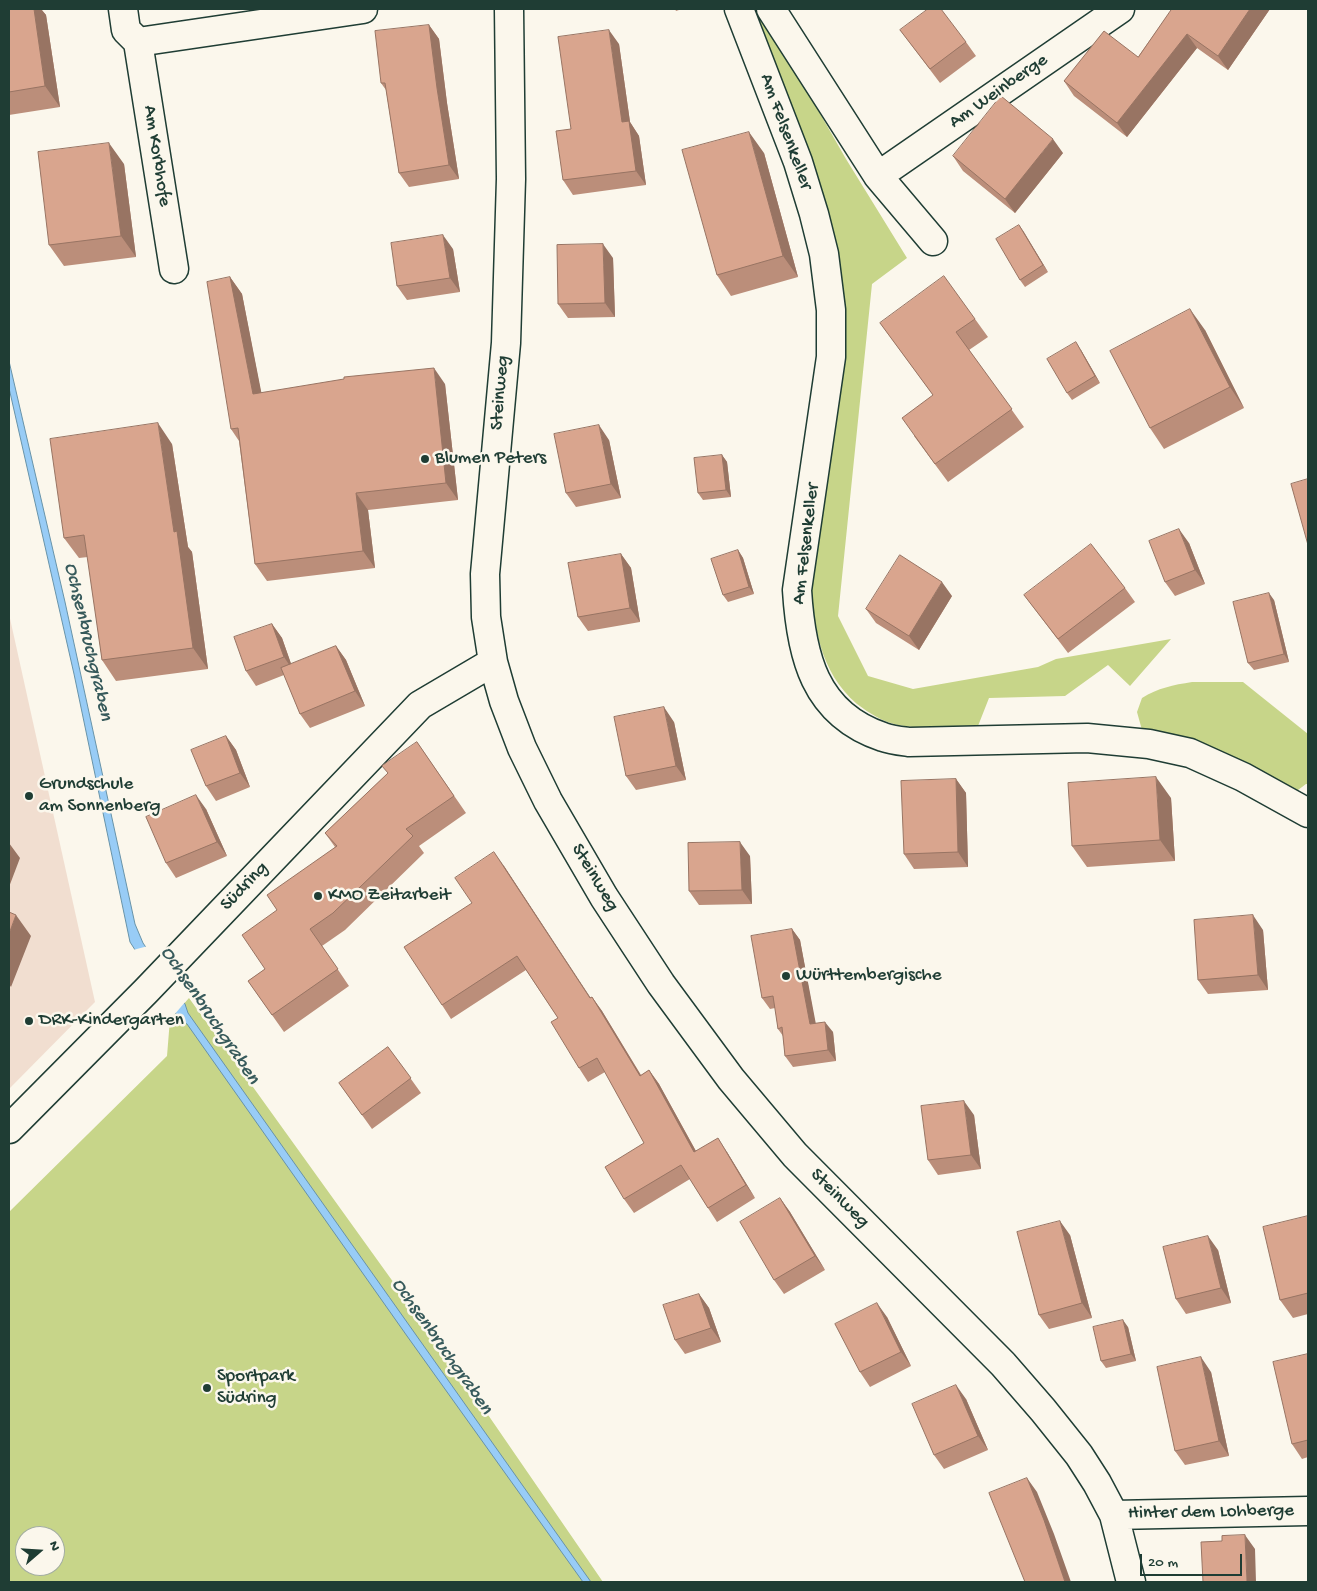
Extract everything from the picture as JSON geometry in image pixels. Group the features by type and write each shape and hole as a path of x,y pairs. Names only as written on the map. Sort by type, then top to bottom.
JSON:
{"street":[{"name":"Am Korbhofe","path":"123,9 126,30 138,42 174,269"},
{"path":"138,42 363,9"},
{"name":"Steinweg","path":"509,9 511,179 506,343 485,574 486,617 493,662 504,701 522,748 548,801 604,897 673,1000 730,1079 796,1155 1003,1364 1079,1455 1114,1515 1131,1582"},
{"name":"Am Felsenkeller","path":"739,9 798,162 824,254 831,310 831,357 797,590 799,622 804,652 814,678 831,705 856,725 884,737 909,742 1087,738 1149,744 1190,754 1243,777 1308,813"},
{"path":"771,9 878,176 933,242"},
{"name":"Am Weinberge","path":"878,176 1120,9"},
{"name":"Südring","path":"9,1128 146,991 420,706 493,662"},
{"name":"Hinter dem Lohberge","path":"1114,1515 1308,1511"}],"shaded area":[{"name":"Grundschule am Sonnenberg","path":"9,614 95,1002 9,1089"}],"green space":[{"path":"751,9 759,9 762,12 846,159 907,258 872,284 838,616 868,676 913,689 1038,667 1056,659 1171,639 1130,686 1108,665 1065,696 989,698 978,726 928,728 898,725 876,717 857,704 834,677 821,647 817,631 811,579 835,241 808,152"},
{"path":"1192,682 1243,682 1308,734 1308,784 1294,793 1142,730 1137,712 1142,698 1166,687"},
{"name":"Sportpark Südring","path":"189,998 473,1393 603,1582 9,1582 9,1212 167,1056 170,1019"}],"water":[{"path":"9,361 65,602 135,924 143,943 185,1004 188,1013 591,1582 583,1582 187,1024 180,1020 130,942 74,674 9,388"}],"pier":[{"path":"148,946 186,1001 174,1015 133,950"}],"building":[{"path":"9,9 34,9 45,86 9,92"},
{"path":"928,9 941,9 966,42 930,69 900,30"},
{"path":"1172,9 1250,9 1218,56 1187,34 1117,123 1064,81 1104,31 1138,57"},
{"path":"429,25 449,165 399,173 385,83 381,83 375,31"},
{"path":"609,30 622,122 629,121 636,171 563,180 556,131 571,129 558,37"},
{"path":"1001,96 1053,139 1005,199 953,156"},
{"path":"749,132 783,256 717,275 682,150"},
{"path":"109,143 121,236 49,245 38,152"},
{"path":"1019,225 1043,265 1020,280 996,239"},
{"path":"443,235 450,278 397,286 391,243"},
{"path":"603,244 605,303 558,304 557,245"},
{"path":"944,276 975,319 956,332 1012,409 935,464 902,418 933,395 880,323"},
{"path":"230,277 253,394 344,379 344,377 434,368 446,483 356,493 363,551 255,564 238,428 231,429 207,282"},
{"path":"1190,309 1230,387 1150,428 1110,351"},
{"path":"1076,342 1095,376 1067,393 1047,359"},
{"path":"158,423 174,532 177,531 193,648 102,660 84,535 64,538 50,439"},
{"path":"599,425 611,484 566,493 554,434"},
{"path":"722,455 726,490 698,493 694,458"},
{"path":"1308,479 1308,545 1291,484"},
{"path":"1179,529 1195,570 1165,582 1149,541"},
{"path":"1091,544 1125,588 1058,639 1024,595"},
{"path":"738,550 749,587 723,595 711,559"},
{"path":"621,554 630,608 578,617 568,563"},
{"path":"900,555 942,582 909,636 866,609"},
{"path":"1269,593 1284,654 1248,663 1233,602"},
{"path":"272,624 284,657 246,671 234,637"},
{"path":"336,646 355,691 300,714 281,668"},
{"path":"664,707 676,766 626,776 614,717"},
{"path":"226,736 240,773 206,786 191,750"},
{"path":"417,742 454,796 406,829 413,836 333,913 310,929 338,969 272,1015 248,981 265,969 242,935 277,910 267,895 337,846 325,833 388,773 382,766"},
{"path":"1156,777 1160,840 1072,846 1068,783"},
{"path":"956,779 958,852 904,854 901,781"},
{"path":"196,795 217,842 166,863 146,817"},
{"path":"740,842 742,890 689,891 688,843"},
{"path":"494,852 590,998 592,997 640,1076 649,1070 694,1152 718,1138 746,1185 708,1208 681,1165 624,1199 605,1167 644,1143 597,1058 579,1068 551,1022 558,1018 517,956 442,1005 404,947 472,903 455,878"},
{"path":"9,912 16,915 9,934"},
{"path":"1253,915 1258,975 1198,980 1194,920"},
{"path":"792,929 810,1024 825,1022 828,1050 785,1056 782,1027 778,1029 773,996 762,998 751,936"},
{"path":"388,1047 411,1078 362,1115 339,1083"},
{"path":"964,1101 971,1155 928,1160 921,1106"},
{"path":"780,1198 815,1256 774,1280 740,1222"},
{"path":"1308,1216 1308,1293 1280,1300 1263,1227"},
{"path":"1060,1221 1082,1303 1039,1315 1017,1232"},
{"path":"1208,1236 1221,1288 1176,1299 1163,1247"},
{"path":"699,1294 711,1328 675,1340 663,1305"},
{"path":"877,1303 901,1352 860,1372 835,1324"},
{"path":"1123,1320 1131,1354 1101,1361 1093,1327"},
{"path":"1308,1354 1308,1440 1292,1444 1273,1362"},
{"path":"1201,1357 1219,1441 1175,1451 1157,1367"},
{"path":"956,1385 978,1436 934,1455 912,1404"},
{"path":"1027,1478 1044,1520 1065,1582 1025,1582 989,1493"},
{"path":"1245,1535 1247,1582 1203,1582 1201,1542 1222,1541 1222,1536"}],"place":[{"name":"Blumen Peters","path":"425,459"},
{"name":"Grundschule am Sonnenberg","path":"29,796"},
{"name":"KMO Zeitarbeit","path":"318,896"},
{"name":"Württembergische","path":"786,976"},
{"name":"DRK-Kindergarten","path":"29,1021"},
{"name":"Sportpark Südring","path":"207,1388"}],"water label":[{"name":"Ochsenbruchgraben","path":"87,642"},
{"name":"Ochsenbruchgraben","path":"209,1016"},
{"name":"Ochsenbruchgraben","path":"441,1347"}]}
